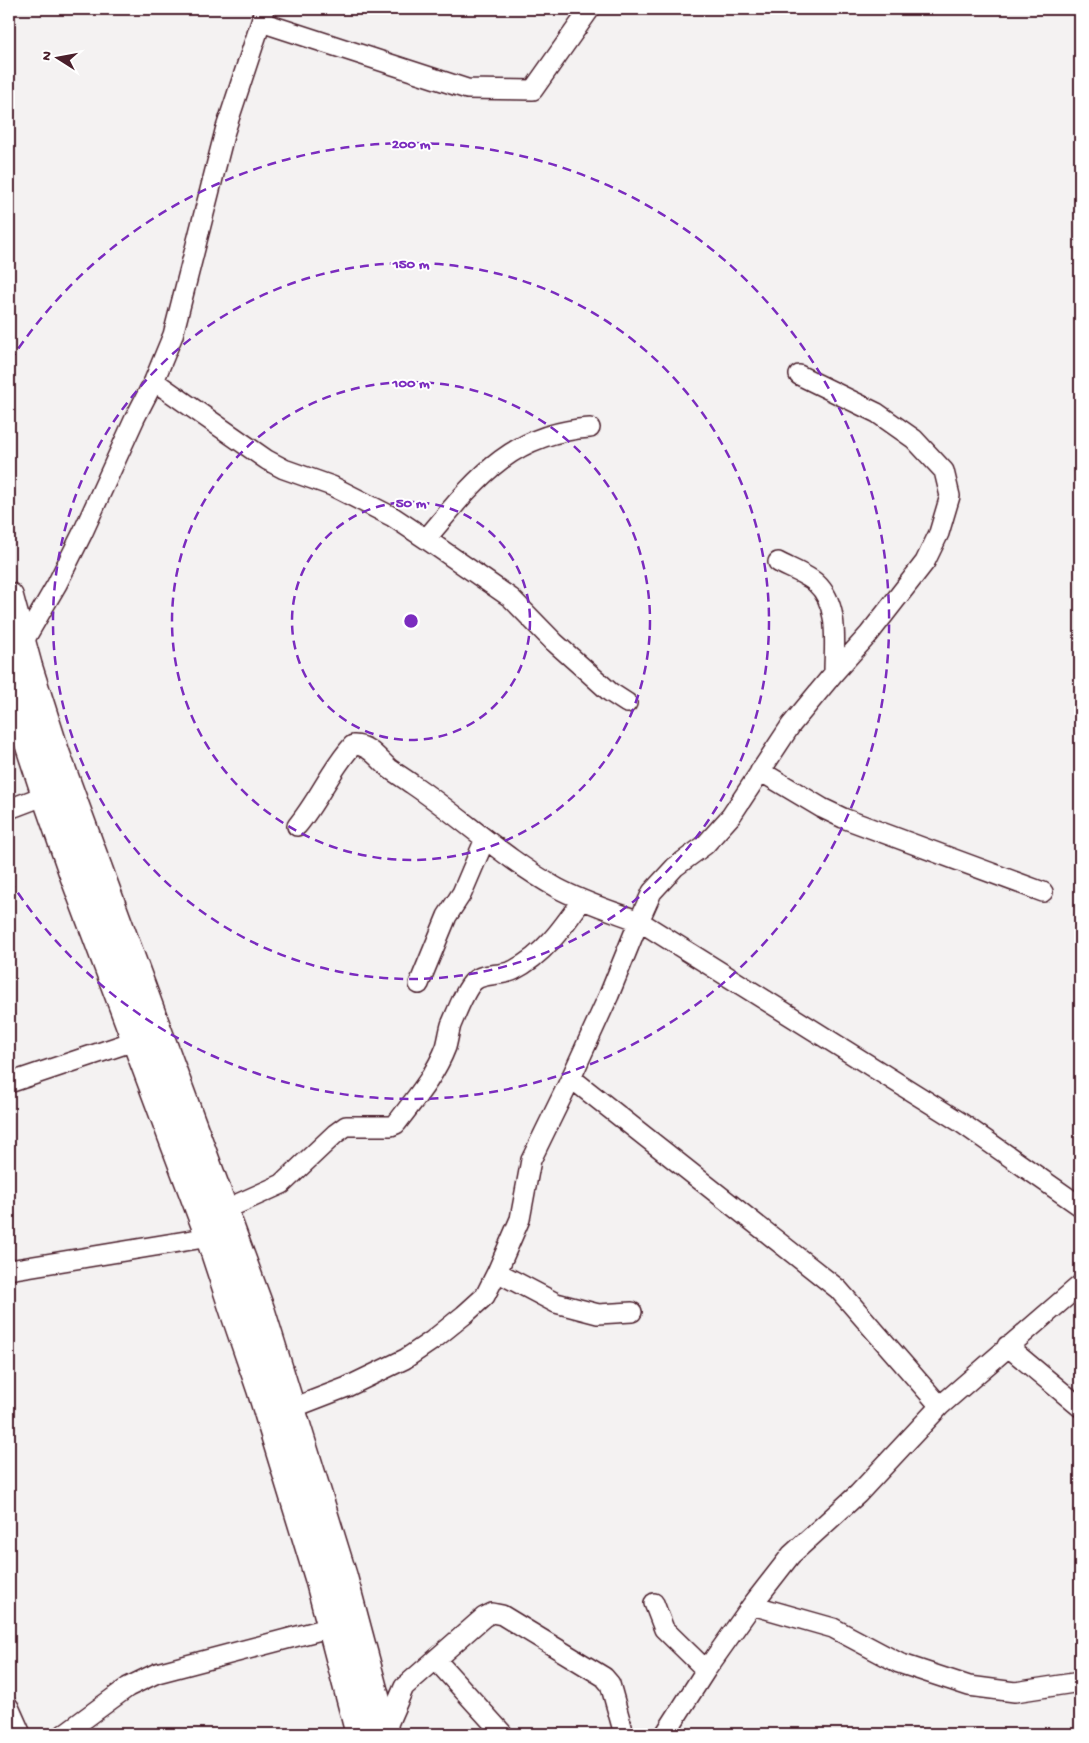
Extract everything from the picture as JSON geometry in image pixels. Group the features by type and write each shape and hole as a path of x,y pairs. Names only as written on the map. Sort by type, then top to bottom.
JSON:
{"highway":[{"path":"9,598 55,752 76,810 210,1237 272,1424 332,1627 376,1734"},
{"path":"9,682 74,875 148,1036 224,1210 261,1312 290,1409 301,1437 350,1604 373,1690 376,1734"}],"street":[{"path":"22,646 57,584 154,381 173,335 225,131 262,15 466,89 533,90 590,9"},
{"path":"290,1409 347,1387 405,1358 433,1340 464,1316 485,1296 520,1219 531,1160 609,995 652,892 675,867 705,845 731,816 791,725 869,634 925,562 938,533 950,496 944,471 914,439 877,413 799,375"},
{"path":"154,381 284,470 332,486 393,517 426,539 510,598 554,642 610,692 628,703"},
{"path":"426,539 471,485 492,465 504,457 550,435 568,429 590,428"},
{"path":"778,562 816,582 826,596 834,617 834,673"},
{"path":"297,826 306,816 344,754 353,745 366,748 390,769 431,796 485,839 538,876 582,900 639,921 960,1122 1080,1206"},
{"path":"760,771 822,808 843,818 1043,892"},
{"path":"9,809 46,795"},
{"path":"419,984 447,916 462,893 485,839"},
{"path":"224,1210 282,1184 346,1126 391,1126 396,1124 430,1078 446,1047 451,1026 473,982 484,975 501,975 514,970 534,957 549,944 582,900"},
{"path":"9,1083 148,1036"},
{"path":"571,1078 838,1290 940,1406"},
{"path":"9,1270 210,1237"},
{"path":"497,1272 556,1303 598,1314 632,1312"},
{"path":"665,1734 706,1670 752,1605 791,1555 858,1494 940,1406 1007,1346 1080,1285"},
{"path":"1007,1346 1080,1407"},
{"path":"654,1603 664,1629 706,1670"},
{"path":"752,1605 833,1628 900,1663 969,1686 1015,1692 1080,1682"},
{"path":"376,1734 404,1687 484,1617 492,1613 502,1615 604,1678 610,1684 624,1734"},
{"path":"64,1734 128,1687 157,1673 332,1627"},
{"path":"436,1660 503,1734"},
{"path":"373,1690 404,1687"},
{"path":"9,1707 22,1734"}]}
